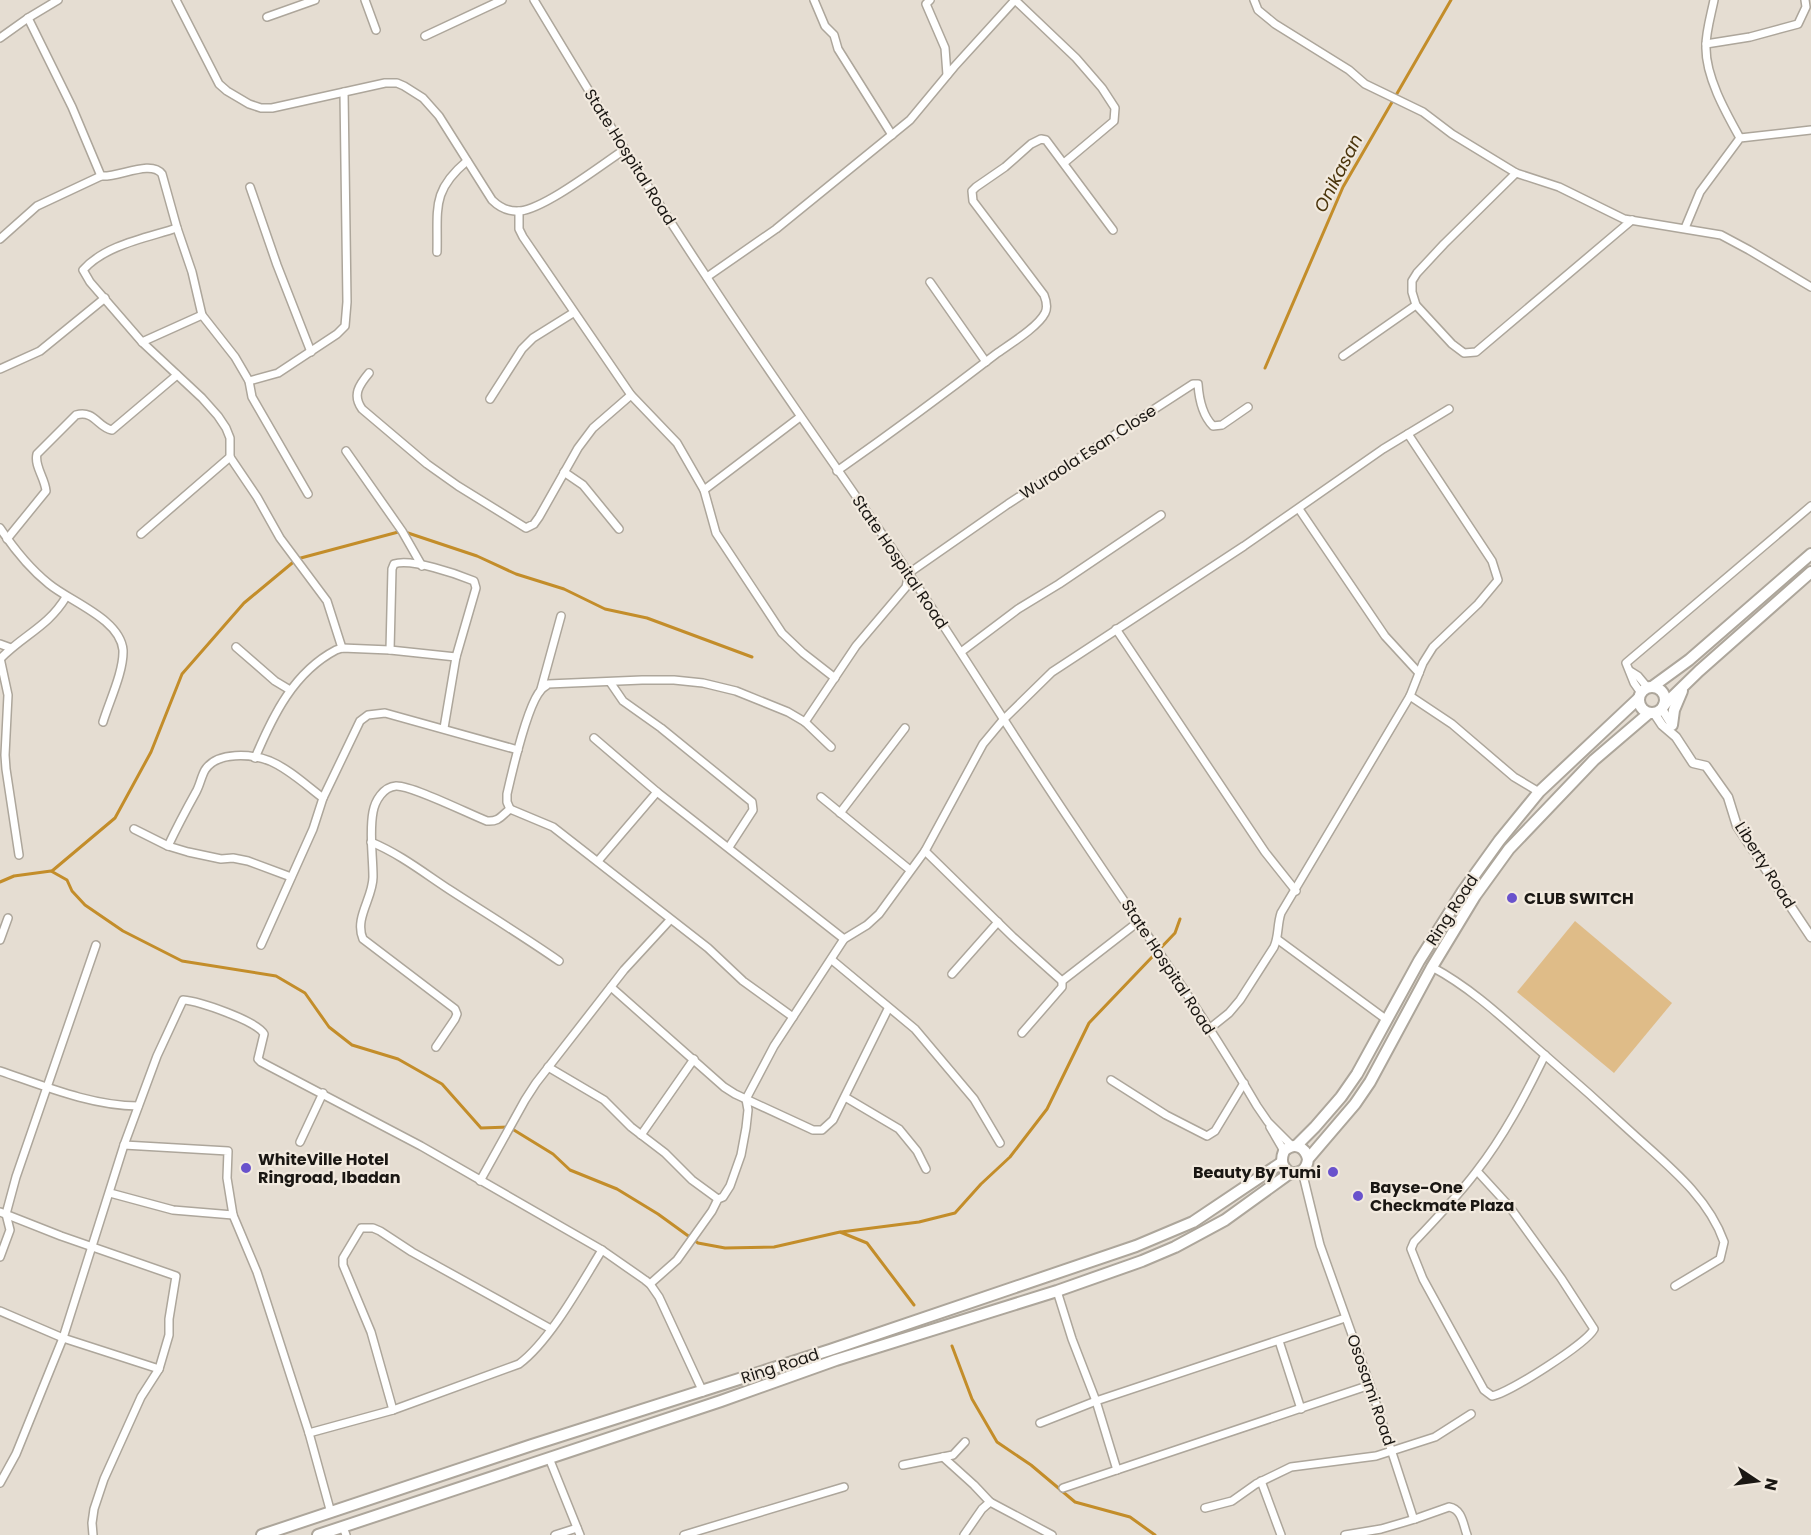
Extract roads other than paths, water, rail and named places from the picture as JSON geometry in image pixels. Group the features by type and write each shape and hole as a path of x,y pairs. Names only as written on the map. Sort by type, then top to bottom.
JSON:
{"main road":[{"name":"Ring Road","path":"1291,1148 1315,1128 1358,1074 1419,961 1463,891 1499,841 1539,792 1645,691 1689,660 1811,554"},
{"name":"Ring Road","path":"1308,1159 1355,1104 1370,1082 1432,967 1475,896 1509,849 1594,760 1657,710 1811,572"},
{"path":"1672,725 1674,710 1684,685"},
{"path":"1658,689 1663,693 1665,699 1657,710 1641,707 1645,691 1658,689"},
{"path":"1291,1148 1305,1150 1308,1159 1308,1164 1296,1172 1284,1169 1281,1163 1291,1148"},
{"name":"Ring Road","path":"262,1535 1046,1278 1193,1222 1281,1163"},
{"name":"Ring Road","path":"318,1535 345,1531 549,1458 836,1360 1057,1291 1142,1261 1183,1243 1225,1220 1296,1172"}],"street":[{"path":"0,38 58,0"},
{"path":"176,0 219,84 226,91 249,104 261,108 280,107 344,92 397,83 413,91 423,98 438,116 492,200 501,208 527,210 552,197 624,150"},
{"path":"267,16 315,0"},
{"path":"365,0 376,30"},
{"path":"425,36 502,0"},
{"name":"State Hospital Road","path":"534,0 624,150 707,278 909,573 1003,720 1161,955 1268,1122 1291,1148"},
{"path":"814,0 825,26 834,34 838,49 892,135"},
{"path":"930,0 926,4 945,48 947,75"},
{"path":"707,278 776,229 910,120 1015,0 1076,58 1102,88 1115,108 1114,121 1064,163"},
{"path":"1254,0 1258,10 1275,24 1349,70 1365,84 1423,112 1452,135 1516,173 1559,187 1624,219 1656,226 1684,228 1728,238 1811,287"},
{"path":"1714,0 1706,44 1708,67 1724,111 1740,138"},
{"path":"1706,44 1750,37 1798,24 1806,7 1805,0"},
{"path":"28,18 72,107 101,176"},
{"path":"249,381 278,373 337,334 345,326 347,319 344,92"},
{"path":"1684,228 1700,192 1740,138 1811,130"},
{"path":"837,471 986,362 1039,321 1045,312 1044,295 973,201 972,192 976,187 1005,167 1031,144 1046,140 1113,230"},
{"path":"437,252 438,200 442,188 452,174 467,161"},
{"path":"0,239 37,206 52,197 101,176 110,177 150,167 158,170 162,174 192,272 202,315 235,357 249,381 252,397 308,494"},
{"path":"1516,173 1417,273 1412,281 1412,292 1416,305 1452,344 1464,353 1476,352 1632,220"},
{"path":"250,187 311,352"},
{"path":"519,211 519,229 523,237 573,313 631,395 677,443 704,490 716,533 782,633 834,678"},
{"path":"177,228 110,250 89,263 83,270 85,276 142,342 202,398 226,428 230,438 230,457 257,496 280,538 327,601 342,648"},
{"path":"930,282 986,362"},
{"path":"0,369 27,359 40,351 105,298"},
{"path":"1343,356 1416,305"},
{"path":"490,399 522,349 534,338 573,313"},
{"path":"142,342 202,315"},
{"path":"369,373 358,389 357,400 362,409 427,464 526,528 534,524 578,448 593,428 631,395"},
{"path":"7,539 46,491 35,460 37,454 76,415 88,414 96,418 106,429 112,430 177,375"},
{"name":"Wuraola Esan Close","path":"909,573 1008,504 1193,384 1198,384 1206,419 1213,426 1222,425 1248,407"},
{"path":"650,1284 677,1260 716,1206 718,1199 723,1197 730,1186 741,1155 748,1110 746,1099 774,1046 844,939 867,925 879,914 925,851 977,754 1003,720 1052,672 1299,509 1358,465 1449,409"},
{"path":"704,490 800,417"},
{"path":"1209,1029 1229,1013 1240,1000 1278,939 1277,923 1281,913 1410,696 1423,663 1433,647 1478,604 1498,580 1492,561 1408,434"},
{"path":"346,451 402,531 422,566"},
{"path":"141,534 230,457"},
{"path":"564,472 583,485 619,529"},
{"path":"1645,691 1638,676 1630,671 1626,663 1811,506"},
{"path":"1299,509 1384,636 1419,673"},
{"path":"960,652 1018,609 1161,515"},
{"path":"0,528 31,568 66,597 112,627 120,640 122,662 103,722"},
{"path":"390,650 394,564 399,562 451,572 474,581 476,584 456,657 444,728"},
{"path":"805,722 856,646 906,587 909,573"},
{"path":"19,855 6,769 8,695 0,658 10,648 36,632 66,597"},
{"path":"541,690 561,616"},
{"path":"1116,629 1265,852 1296,891"},
{"path":"0,644 10,648"},
{"path":"236,647 275,681 290,690"},
{"path":"255,758 290,690 303,673 329,653 342,648 456,657"},
{"path":"793,1017 743,981 708,948 598,861 546,823 510,809 507,794 533,702 548,684 561,682 674,680 703,683 736,691 788,712 805,722 831,747"},
{"path":"610,682 623,701 661,728 752,802 753,810 729,847"},
{"path":"1410,696 1452,724 1514,777 1539,792"},
{"path":"1657,710 1672,725 1676,737"},
{"name":"Liberty Road","path":"1657,710 1662,725 1676,737 1693,763 1706,766 1728,797 1737,826 1811,937"},
{"path":"261,945 313,829 323,798 360,721 368,715 386,713 518,750"},
{"path":"840,813 905,728"},
{"path":"594,738 657,792 844,939"},
{"path":"168,846 184,811 197,790 205,769 219,759 233,756 270,761 323,798"},
{"path":"436,1047 455,1019 457,1014 455,1009 363,939 359,931 360,920 373,881 371,842 373,812 382,793 397,786 413,790 487,821 499,820 510,809"},
{"path":"598,861 657,792"},
{"path":"821,797 909,870"},
{"path":"134,829 168,846 214,857 248,861 291,877"},
{"path":"371,842 395,852 559,961"},
{"path":"925,851 1062,981 1062,987 1022,1033"},
{"path":"0,940 8,918"},
{"path":"480,1181 525,1100 548,1067 649,941 670,920"},
{"path":"952,974 998,922"},
{"path":"1062,981 1138,922"},
{"path":"1278,939 1387,1020"},
{"path":"0,1257 10,1230 3,1213 96,945"},
{"path":"832,960 888,1009 915,1029 974,1099 1000,1143"},
{"path":"1432,967 1473,993 1585,1089 1668,1165 1708,1211 1724,1242 1720,1259 1675,1286"},
{"path":"611,987 724,1087 813,1130 822,1130 833,1120 888,1009"},
{"path":"0,1483 16,1454 63,1338 90,1259 91,1245 124,1145 157,1056 183,1000 198,1003 255,1025 264,1034 258,1059 421,1146 602,1250 650,1284 686,1351 703,1392"},
{"path":"1477,1171 1509,1206 1561,1278 1594,1329 1587,1338 1538,1372 1505,1392 1492,1396 1484,1390 1423,1279 1410,1249 1477,1171 1514,1115 1545,1055"},
{"path":"641,1135 694,1059"},
{"path":"548,1067 604,1100 702,1188 718,1199"},
{"path":"0,1071 47,1088 103,1102 138,1106"},
{"path":"1111,1080 1166,1115 1208,1136 1215,1131 1244,1083"},
{"path":"300,1142 322,1093"},
{"path":"845,1097 899,1129 917,1152 926,1169"},
{"path":"124,1145 228,1151 227,1178 232,1215 257,1272 309,1433 331,1513"},
{"name":"Ososami Road","path":"1296,1172 1307,1193 1320,1245 1415,1519"},
{"path":"110,1193 173,1210 232,1215"},
{"path":"3,1213 176,1276 169,1319 169,1335 159,1369 141,1397 104,1479 94,1509 93,1535"},
{"path":"393,1410 371,1332 346,1278 343,1265 344,1258 361,1228 373,1228 380,1231 412,1252 550,1329"},
{"path":"309,1433 393,1410 519,1364 535,1350 602,1250"},
{"path":"1057,1291 1072,1339 1096,1401 1117,1470"},
{"path":"0,1311 63,1338 159,1369"},
{"path":"1040,1423 1096,1401 1345,1318"},
{"path":"1280,1341 1301,1409"},
{"path":"1063,1488 1370,1385"},
{"path":"1206,1508 1232,1501 1261,1481 1291,1467 1360,1460 1392,1451 1435,1437 1471,1414"},
{"path":"903,1465 953,1455 964,1442"},
{"path":"943,1457 990,1502 1052,1535"},
{"path":"549,1458 578,1531 555,1535"},
{"path":"1261,1481 1281,1535"},
{"path":"684,1535 844,1487"},
{"path":"964,1535 981,1509 990,1502"},
{"path":"1345,1535 1381,1529 1449,1508 1454,1508 1461,1515 1467,1535"}],"waterway":[{"name":"Onikasan","path":"1265,368 1343,187 1451,0"},
{"path":"52,871 115,818 151,752 182,674 244,603 297,559 402,531 477,556 516,574 564,589 605,609 647,618 752,657"},
{"path":"0,882 14,876 51,871 67,880 72,891 85,905 123,931 182,961 276,976 305,993 329,1027 352,1045 398,1059 442,1084 481,1128 509,1127 553,1154 570,1170 617,1189 658,1214 698,1243 725,1248 774,1247 840,1232 867,1243 914,1305"},
{"path":"841,1232 919,1222 955,1213 1010,1157 1047,1109 1089,1023 1175,933 1180,919"},
{"path":"952,1346 972,1399 997,1442 1031,1465 1075,1502 1130,1517 1155,1535"}],"place":[{"name":"CLUB SWITCH","path":"1512,898"},
{"name":"WhiteVille Hotel Ringroad, Ibadan","path":"246,1168"},
{"name":"Beauty By Tumi","path":"1333,1172"},
{"name":"Bayse-One Checkmate Plaza","path":"1358,1196"}]}
